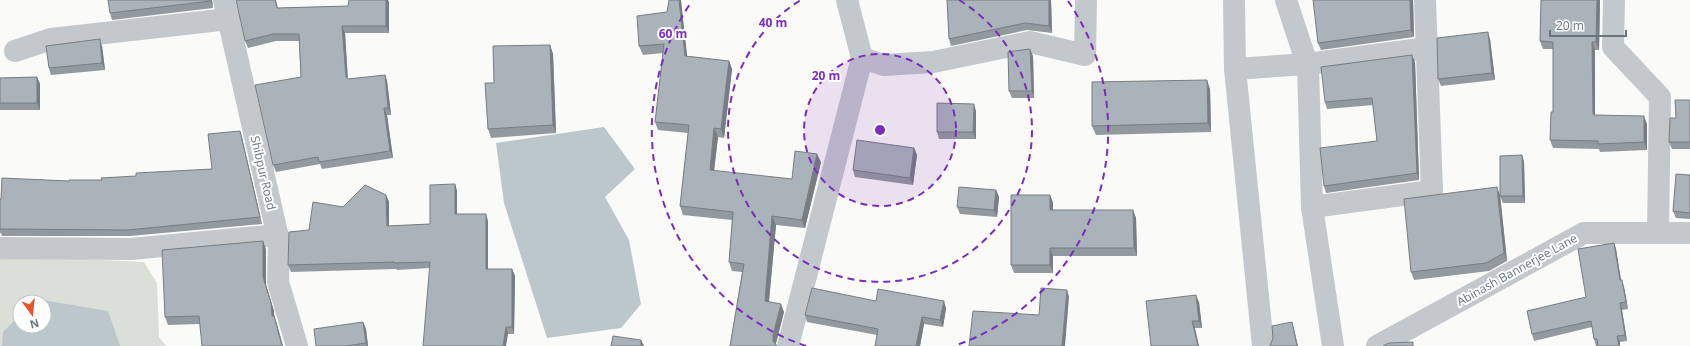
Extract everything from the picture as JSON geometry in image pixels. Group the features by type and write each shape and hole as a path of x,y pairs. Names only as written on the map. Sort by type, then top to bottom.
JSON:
{"street":[{"path":"788,346 862,58 847,0"},
{"path":"862,58 884,65 933,62 1030,42 1085,55 1086,0"},
{"path":"1234,0 1235,69 1263,346"},
{"path":"1286,0 1307,64 1312,208 1334,346"},
{"path":"1312,208 1432,191 1428,48 1425,0"},
{"path":"1614,0 1613,47 1660,97 1658,233"},
{"path":"15,51 51,39 226,10"},
{"name":"Shibpur Road","path":"226,10 278,235 278,282 297,346"},
{"path":"1235,69 1307,64 1428,48"},
{"name":"Abinash Bannerjee Lane","path":"1377,346 1584,233 1690,233"},
{"path":"0,248 131,249 278,235"}],"shaded area":[{"path":"604,127 635,169 605,197 629,240 641,304 621,328 547,338 504,203 496,143"},
{"path":"0,255 144,262 157,283 159,337 166,346 0,346"},
{"path":"52,302 108,311 120,346 2,346 3,332 12,323 12,334 52,334"}],"building":[{"path":"108,0 210,0 211,1 110,13"},
{"path":"236,0 275,0 277,8 348,6 349,0 386,0 386,26 342,26 346,77 348,79 385,75 388,108 384,108 390,151 319,162 318,157 273,165 255,85 301,77 299,34 273,34 245,41"},
{"path":"669,0 679,0 685,56 729,61 721,129 714,128 710,170 792,179 795,151 817,154 802,220 772,216 765,301 781,304 773,335 773,341 777,346 730,346 744,264 729,262 733,212 680,206 689,125 655,122 664,44 639,46 637,16 667,12"},
{"path":"947,0 1049,0 1049,26 1025,23 949,39"},
{"path":"1313,0 1410,0 1411,30 1318,43"},
{"path":"1541,0 1597,0 1596,42 1592,42 1593,113 1594,115 1644,116 1644,142 1598,144 1598,141 1550,140 1551,112 1553,112 1553,42 1540,41"},
{"path":"1488,32 1492,73 1438,79 1437,38"},
{"path":"100,39 102,63 49,68 46,46"},
{"path":"550,45 553,125 488,129 485,83 494,83 493,46"},
{"path":"1030,49 1032,91 1009,91 1008,52"},
{"path":"1412,55 1417,173 1324,186 1320,148 1377,141 1372,98 1325,102 1321,67"},
{"path":"37,77 37,103 0,103 0,78"},
{"path":"1207,80 1208,123 1092,126 1092,82"},
{"path":"1675,100 1690,100 1690,142 1669,142 1670,118 1676,118"},
{"path":"937,103 974,104 973,132 937,132"},
{"path":"240,131 260,217 128,230 0,229 2,178 69,181 102,180 101,178 136,176 136,173 212,169 208,134"},
{"path":"857,140 914,148 910,178 853,170"},
{"path":"1522,155 1523,196 1500,196 1500,156"},
{"path":"1676,174 1690,175 1690,213 1673,211"},
{"path":"455,184 455,214 486,214 486,269 512,269 512,327 506,327 503,346 423,346 430,262 288,265 289,232 309,230 313,202 343,207 365,185 386,195 387,226 430,224 430,185"},
{"path":"959,187 996,190 994,210 957,207"},
{"path":"1497,187 1504,253 1486,263 1411,272 1404,199"},
{"path":"1011,195 1050,195 1050,210 1133,210 1134,248 1050,248 1050,265 1011,265"},
{"path":"263,241 263,277 271,303 272,316 274,316 282,346 202,346 199,316 165,317 162,250"},
{"path":"1614,243 1620,280 1622,280 1626,302 1620,303 1625,335 1617,336 1619,346 1598,346 1597,339 1594,339 1591,321 1532,334 1527,311 1586,297 1578,249"},
{"path":"812,288 876,301 878,289 944,301 940,320 922,317 916,346 875,346 878,329 805,315"},
{"path":"1041,288 1067,290 1062,346 969,346 973,311 1039,315"},
{"path":"1196,295 1199,321 1192,321 1198,346 1151,346 1146,301"},
{"path":"363,322 366,343 346,346 316,346 314,329"},
{"path":"1292,322 1297,346 1270,346 1273,338 1272,326"},
{"path":"613,336 641,340 641,346 611,346"},
{"path":"1413,342 1413,346 1383,346 1389,343"}]}
